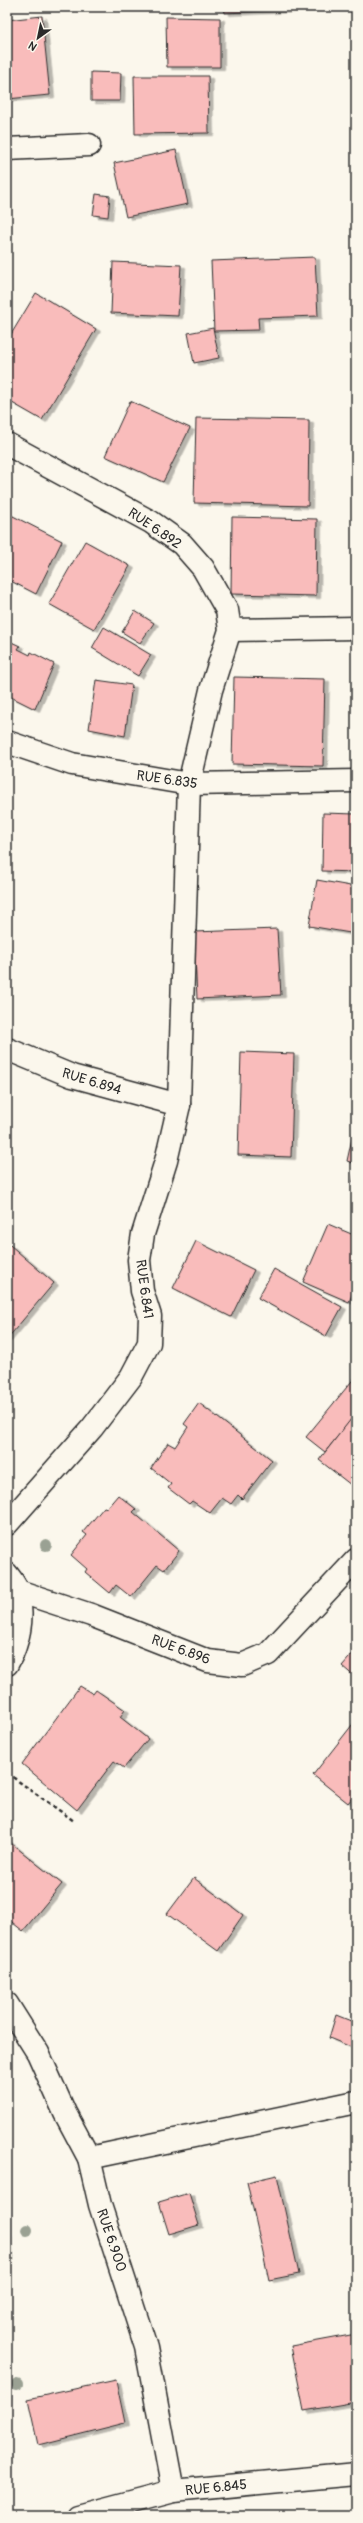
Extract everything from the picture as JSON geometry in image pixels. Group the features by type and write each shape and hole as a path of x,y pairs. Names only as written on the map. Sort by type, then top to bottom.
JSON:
{"street":[{"path":"7,149 89,145"},
{"name":"RUE 6.892","path":"7,444 151,522 182,544 203,568 227,610 230,630 211,690 189,784"},
{"path":"230,630 356,628"},
{"name":"RUE 6.835","path":"7,742 72,764 189,784 356,781"},
{"name":"RUE 6.841","path":"7,1524 101,1417 131,1377 149,1343 150,1316 142,1291 139,1260 143,1234 166,1161 179,1105 189,784"},
{"name":"RUE 6.894","path":"7,1049 72,1076 179,1105"},
{"name":"RUE 6.896","path":"13,1583 208,1662 242,1665 268,1654 356,1560"},
{"path":"7,1664 14,1653 21,1628 13,1583"},
{"name":"RUE 6.900","path":"7,2004 38,2053 65,2113 89,2158 100,2205 146,2347 174,2491"},
{"path":"89,2158 244,2128 356,2102"},
{"name":"RUE 6.845","path":"78,2516 174,2491 356,2474"}],"path":[{"path":"7,1773 74,1821"}],"building":[{"path":"224,7 290,7 290,10 225,13"},
{"path":"42,16 50,95 7,99 7,20"},
{"path":"166,17 220,18 220,67 167,67"},
{"path":"91,72 121,73 120,101 91,101"},
{"path":"134,76 208,76 209,133 135,134"},
{"path":"176,150 188,204 126,217 114,163"},
{"path":"96,194 110,196 108,217 93,215"},
{"path":"315,257 318,316 258,318 259,330 214,331 211,261"},
{"path":"113,262 181,265 178,316 111,313"},
{"path":"36,293 96,329 42,420 7,400 7,341"},
{"path":"213,328 219,358 194,363 188,333"},
{"path":"130,401 190,428 163,482 105,456"},
{"path":"196,418 309,420 308,506 194,503"},
{"path":"7,513 62,541 36,594 7,579"},
{"path":"232,517 317,519 316,596 231,594"},
{"path":"85,541 130,566 94,629 49,604"},
{"path":"135,611 154,623 140,643 122,632"},
{"path":"104,627 151,655 138,676 92,648"},
{"path":"7,640 20,646 18,649 30,655 31,652 54,664 35,709 7,695"},
{"path":"234,677 325,679 323,766 232,764"},
{"path":"96,680 132,685 125,736 89,729"},
{"path":"323,813 356,814 356,872 322,871"},
{"path":"317,880 356,887 356,934 309,926"},
{"path":"277,929 281,995 197,999 194,932"},
{"path":"241,1052 294,1054 291,1157 238,1155"},
{"path":"356,1120 356,1164 347,1161"},
{"path":"356,1165 356,1183 353,1182"},
{"path":"328,1224 356,1236 356,1285 349,1302 303,1282"},
{"path":"196,1241 254,1270 231,1317 173,1288"},
{"path":"10,1245 54,1283 7,1339 7,1248"},
{"path":"274,1269 342,1307 326,1336 258,1298"},
{"path":"356,1376 356,1414 325,1452 306,1437"},
{"path":"199,1403 272,1460 242,1499 238,1495 231,1504 222,1498 210,1513 192,1501 189,1504 168,1488 171,1484 151,1468 168,1443 175,1447 188,1427 184,1424"},
{"path":"356,1414 356,1489 319,1460"},
{"path":"118,1495 136,1509 133,1512 179,1551 164,1570 157,1565 131,1597 116,1585 110,1593 85,1572 87,1569 71,1555 87,1535 83,1532 104,1507 107,1508"},
{"path":"356,1650 356,1678 342,1666"},
{"path":"80,1686 93,1694 96,1690 125,1710 120,1717 148,1739 124,1768 114,1761 77,1810 22,1764"},
{"path":"356,1720 356,1793 348,1803 313,1775"},
{"path":"7,1840 62,1884 23,1931 8,1919 7,1921"},
{"path":"194,1878 243,1915 218,1951 167,1914"},
{"path":"336,2015 356,2023 356,2049 329,2038"},
{"path":"277,2175 299,2274 269,2280 247,2182"},
{"path":"189,2193 199,2225 169,2234 159,2202"},
{"path":"7,2234 9,2258 7,2258"},
{"path":"356,2334 356,2402 304,2411 291,2346"},
{"path":"116,2380 125,2423 38,2445 28,2399"}]}
